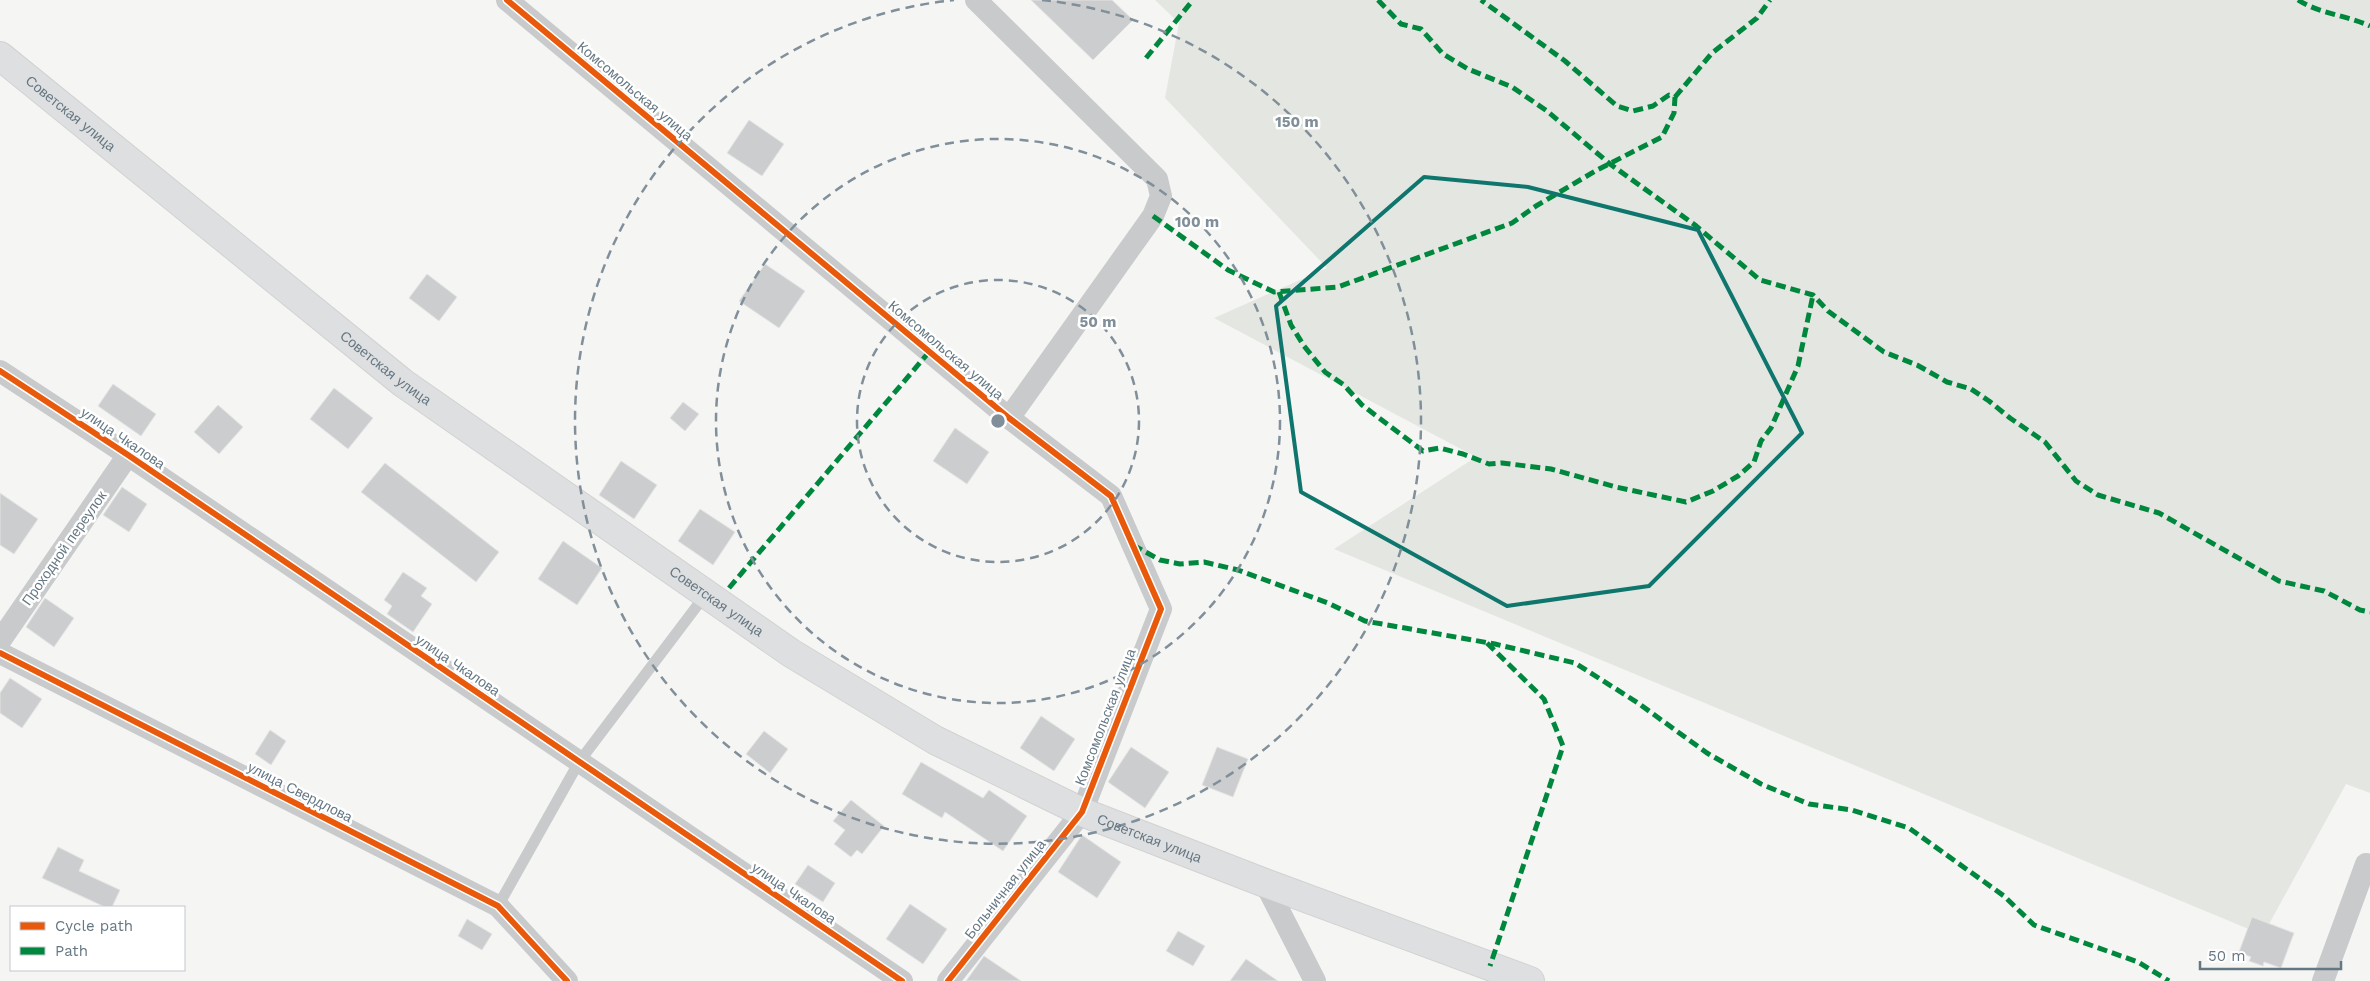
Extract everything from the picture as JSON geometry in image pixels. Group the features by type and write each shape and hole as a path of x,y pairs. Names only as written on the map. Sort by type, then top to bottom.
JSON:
{"main road":[{"name":"Советская улица","path":"0,56 403,383 790,653 935,740 1082,812 1265,883 1530,981"}],"street":[{"name":"Комсомольская улица","path":"507,0 1009,418 1111,496 1161,608 1082,812"},
{"path":"976,0 1157,179 1161,196 1153,216 1009,418"},
{"name":"улица Чкалова","path":"0,371 128,455 902,981"},
{"name":"Проходной переулок","path":"0,641 128,455"},
{"name":"улица Свердлова","path":"0,653 498,906 567,981"},
{"name":"Больничная улица","path":"948,981 1082,812"},
{"path":"2323,981 2366,864 2370,866"},
{"path":"1265,883 1314,981"}],"lane":[{"path":"498,906 579,762 706,594"}],"highlighted area":[{"path":"1424,177 1528,187 1698,230 1802,433 1649,586 1507,606 1301,492 1276,306"}],"shaded area":[{"path":"1155,0 2370,0 2370,793 2346,784 2263,935 1334,549 1476,457 1214,318 1327,268 1165,98 1179,23"}],"building":[{"path":"1031,0 1112,0 1133,20 1093,60"},
{"path":"749,120 784,144 762,176 727,153"},
{"path":"765,264 805,291 779,328 739,301"},
{"path":"427,274 457,297 439,321 409,298"},
{"path":"113,384 156,414 141,436 98,406"},
{"path":"334,388 373,418 348,449 310,419"},
{"path":"683,402 699,414 685,431 670,418"},
{"path":"218,405 243,427 219,454 194,432"},
{"path":"955,428 989,452 967,484 933,461"},
{"path":"621,461 657,485 634,519 599,495"},
{"path":"385,463 499,552 476,582 361,492"},
{"path":"122,487 147,504 129,532 103,515"},
{"path":"0,493 38,519 14,554 0,545"},
{"path":"700,509 735,532 713,565 678,541"},
{"path":"563,541 602,568 577,605 538,579"},
{"path":"403,572 427,588 421,596 432,604 413,632 387,614 392,606 384,600"},
{"path":"45,598 74,618 54,647 26,627"},
{"path":"10,678 42,699 22,728 0,713 0,693"},
{"path":"1041,716 1075,739 1054,771 1020,748"},
{"path":"270,730 286,741 271,765 255,754"},
{"path":"764,731 788,749 770,773 746,754"},
{"path":"1131,747 1169,772 1145,808 1108,782"},
{"path":"1217,747 1248,759 1233,797 1202,785"},
{"path":"921,762 983,798 989,790 1027,816 1003,851 945,812 942,818 902,794"},
{"path":"851,800 884,826 862,854 857,850 851,857 834,844 845,830 833,821"},
{"path":"1082,835 1121,862 1097,898 1058,872"},
{"path":"58,847 84,860 79,871 120,890 112,906 103,906 42,878"},
{"path":"808,865 835,883 823,902 795,884"},
{"path":"910,904 947,929 923,964 886,939"},
{"path":"2252,917 2294,933 2281,968 2264,962 2263,966 2249,961 2251,957 2239,952"},
{"path":"467,919 492,934 482,950 458,936"},
{"path":"1178,931 1205,946 1193,966 1166,951"},
{"path":"984,956 1021,981 966,981"},
{"path":"1246,959 1278,981 1230,981"}],"marked path":[{"path":"1146,58 1193,0"},
{"path":"1378,0 1401,24 1421,29 1443,54 1468,69 1512,87 1547,111 1610,164 1695,225 1760,280 1813,295 1828,311 1884,352 1917,365 1947,382 1971,389 1989,401 2045,442 2076,481 2098,495 2159,513 2279,581 2324,591 2360,610 2370,612"},
{"path":"1153,216 1228,270 1274,292 1338,287 1512,223 1536,206 1597,170 1662,137 1674,113 1675,97 1669,95 1653,106 1633,111 1617,106 1565,61 1481,0"},
{"path":"1675,97 1712,53 1757,18 1770,0"},
{"path":"2298,0 2306,5 2370,26"},
{"path":"1279,292 1291,325 1304,346 1325,372 1344,385 1362,405 1423,451 1440,448 1489,464 1502,463 1551,469 1616,487 1686,502 1713,491 1738,476 1754,462 1761,441 1771,428 1798,366 1813,295"},
{"path":"729,588 929,352"},
{"path":"1133,545 1160,560 1180,564 1204,562 1238,570 1328,603 1365,621 1495,644 1575,663 1638,703 1707,753 1761,784 1809,804 1852,810 1909,828 2004,896 2034,925 2138,962 2169,981"},
{"path":"1487,643 1544,699 1563,746 1490,966"}],"cycle path":[{"path":"507,0 1009,418 1111,496 1161,609 1082,812 948,981"},
{"path":"0,371 128,455 902,981"},
{"path":"0,653 498,906 567,981"}]}
